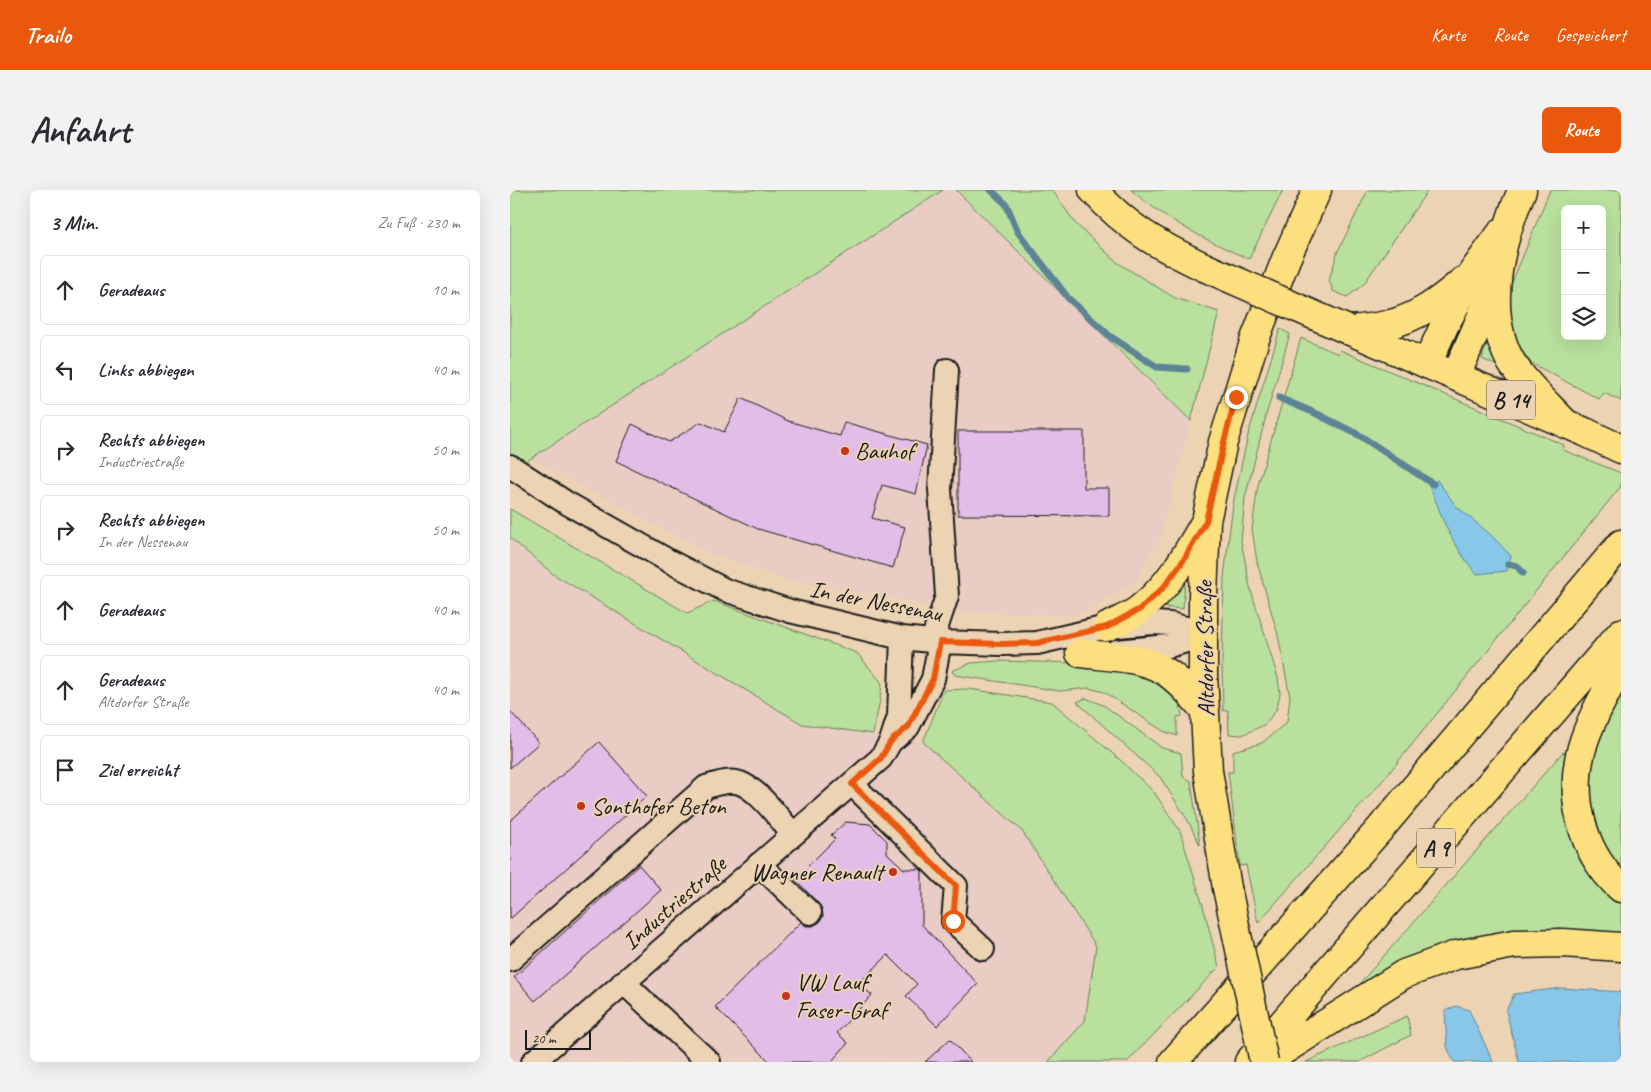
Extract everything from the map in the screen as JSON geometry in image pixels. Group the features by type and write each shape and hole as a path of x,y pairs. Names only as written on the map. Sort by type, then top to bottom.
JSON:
{"main road":[{"path":"1093,190 1109,208 1141,234 1172,252 1427,364 1445,324 1485,278"},
{"name":"Altdorfer Straße","path":"1265,1062 1227,888 1208,771 1203,596 1206,521 1224,442 1255,340 1286,259 1317,190"},
{"path":"1456,376 1485,278 1522,190"},
{"path":"1348,330 1386,325 1411,317 1485,278"},
{"path":"1485,278 1495,307 1499,331 1511,361 1533,390 1575,428"},
{"name":"B 14","path":"1427,364 1621,449"},
{"path":"1107,627 1140,609 1163,588 1183,561 1206,521"},
{"name":"A 9","path":"1173,1062 1380,829 1621,544"},
{"name":"A 9","path":"1249,1062 1621,633"},
{"path":"1080,653 1146,662 1164,670 1205,710"},
{"path":"1621,665 1596,711 1584,742 1578,771 1578,805 1585,837 1596,859 1621,888"},
{"path":"1265,1062 1404,974 1456,955 1514,944 1563,943 1621,947"}],"street":[{"name":"Industriestraße","path":"891,741 908,727 933,679 936,641 947,596 940,489 948,370"},
{"name":"In der Nessenau","path":"510,466 565,502 669,561 725,590 790,611 902,638 936,641 1002,644 1037,643 1107,627 1153,623 1170,624 1186,628 1204,636"},
{"name":"In der Nessenau","path":"1037,643 1080,653 1169,646 1204,636"},
{"name":"Industriestraße","path":"533,1062 881,758 891,741 899,716 902,638"},
{"path":"510,960 706,787 722,782 739,782 755,792 793,834"},
{"path":"852,784 956,886 953,921 983,949"},
{"path":"759,864 810,913"},
{"path":"624,982 708,1062"}],"shaded area":[{"name":"Bauhof","path":"943,190 956,190 1191,421 1161,534 1135,583 1075,616 968,612 779,578 706,551 531,459"},
{"path":"510,538 553,574 802,724 923,742 1022,831 1096,946 1085,1021 1048,1062 510,1062"}],"green space":[{"path":"510,190 943,190 510,472"},
{"path":"956,190 1052,190 1076,224 1118,263 1175,298 1219,312 1191,421"},
{"path":"1131,190 1283,190 1249,259 1187,229 1158,211"},
{"path":"1368,190 1428,190 1363,285 1347,297 1333,291 1329,280 1338,251"},
{"path":"1550,190 1621,190 1621,401 1604,393 1599,399 1531,363 1512,337 1504,302"},
{"path":"1280,329 1290,334 1267,412 1245,498 1241,541 1250,587 1278,678 1280,694 1276,710 1264,725 1242,735 1229,734 1228,710 1223,711 1222,663 1224,577 1233,504 1248,435"},
{"path":"1301,338 1338,354 1340,350 1564,445 1563,450 1621,473 1621,486 1384,779 1258,923 1246,865 1240,866 1228,772 1233,772 1233,751 1262,743 1287,722 1290,697 1278,635 1257,562 1252,529 1258,485"},
{"path":"1488,338 1507,370 1482,359"},
{"path":"510,509 687,613 714,601 857,653 882,683 873,734 802,724 553,574 510,538"},
{"path":"1185,581 1183,609 1161,607"},
{"path":"998,661 1117,664 1170,686 1179,701 1182,716 1177,717 1177,736 1163,731 1104,692 1089,688 1060,691 955,675 952,671 971,663"},
{"path":"969,689 1052,702 1119,759 1154,792 1180,831 1219,967 1127,1062 1048,1062 1085,1021 1096,946 1022,831 923,742 944,690"},
{"path":"1086,698 1105,706 1162,748 1181,753 1183,777 1191,781 1200,845 1187,819 1160,777 1077,702"},
{"path":"1621,698 1621,868 1606,850 1590,801 1592,751"},
{"path":"1563,752 1567,754 1563,789 1565,814 1580,856 1621,900 1621,937 1363,986 1361,982"},
{"path":"1407,1016 1411,1035 1359,1062 1306,1062"}],"water":[{"path":"1437,480 1456,506 1491,535 1511,556 1507,571 1476,574 1450,534 1429,487"},
{"path":"1562,988 1621,992 1621,1062 1519,1062 1506,1011 1514,994"},
{"path":"1456,1006 1469,1010 1493,1062 1454,1062 1447,1047 1445,1011"}],"building":[{"path":"741,398 788,421 840,436 844,422 927,445 916,494 882,485 872,518 905,527 893,568 758,529 616,461 632,424 669,442 701,422 724,432"},
{"path":"958,431 1084,431 1084,488 1109,488 1109,516 958,515"},
{"path":"510,711 539,743 510,768"},
{"name":"Sonthofer Beton","path":"599,742 647,796 510,919 510,821"},
{"path":"846,822 870,824 887,841 887,853 904,869 920,869 922,871 922,925 978,984 937,1026 906,996 917,984 888,955 858,984 872,995 837,1033 848,1043 831,1062 770,1062 715,1007 801,922 806,926 813,926 820,922 823,916 822,909 795,879 835,839 831,835"},
{"path":"639,865 661,890 535,1001 514,977"},
{"path":"950,1039 971,1062 925,1062"}],"waterway":[{"path":"991,190 1006,204 1018,232 1068,298 1111,337 1157,367 1187,369"},
{"path":"1279,398 1359,435 1433,484"},
{"path":"1508,564 1517,566 1523,573"}],"place":[{"name":"Bauhof","path":"845,451"},
{"name":"Sonthofer Beton","path":"581,806"},
{"name":"Wagner Renault","path":"893,872"},
{"name":"VW Lauf Faser-Graf","path":"786,996"}],"route":[{"path":"953,921 956,886 852,784 881,758 891,741 908,727 933,679 940,642 1037,643 1107,627 1140,609 1163,588 1183,561 1206,521 1236,397"}]}
